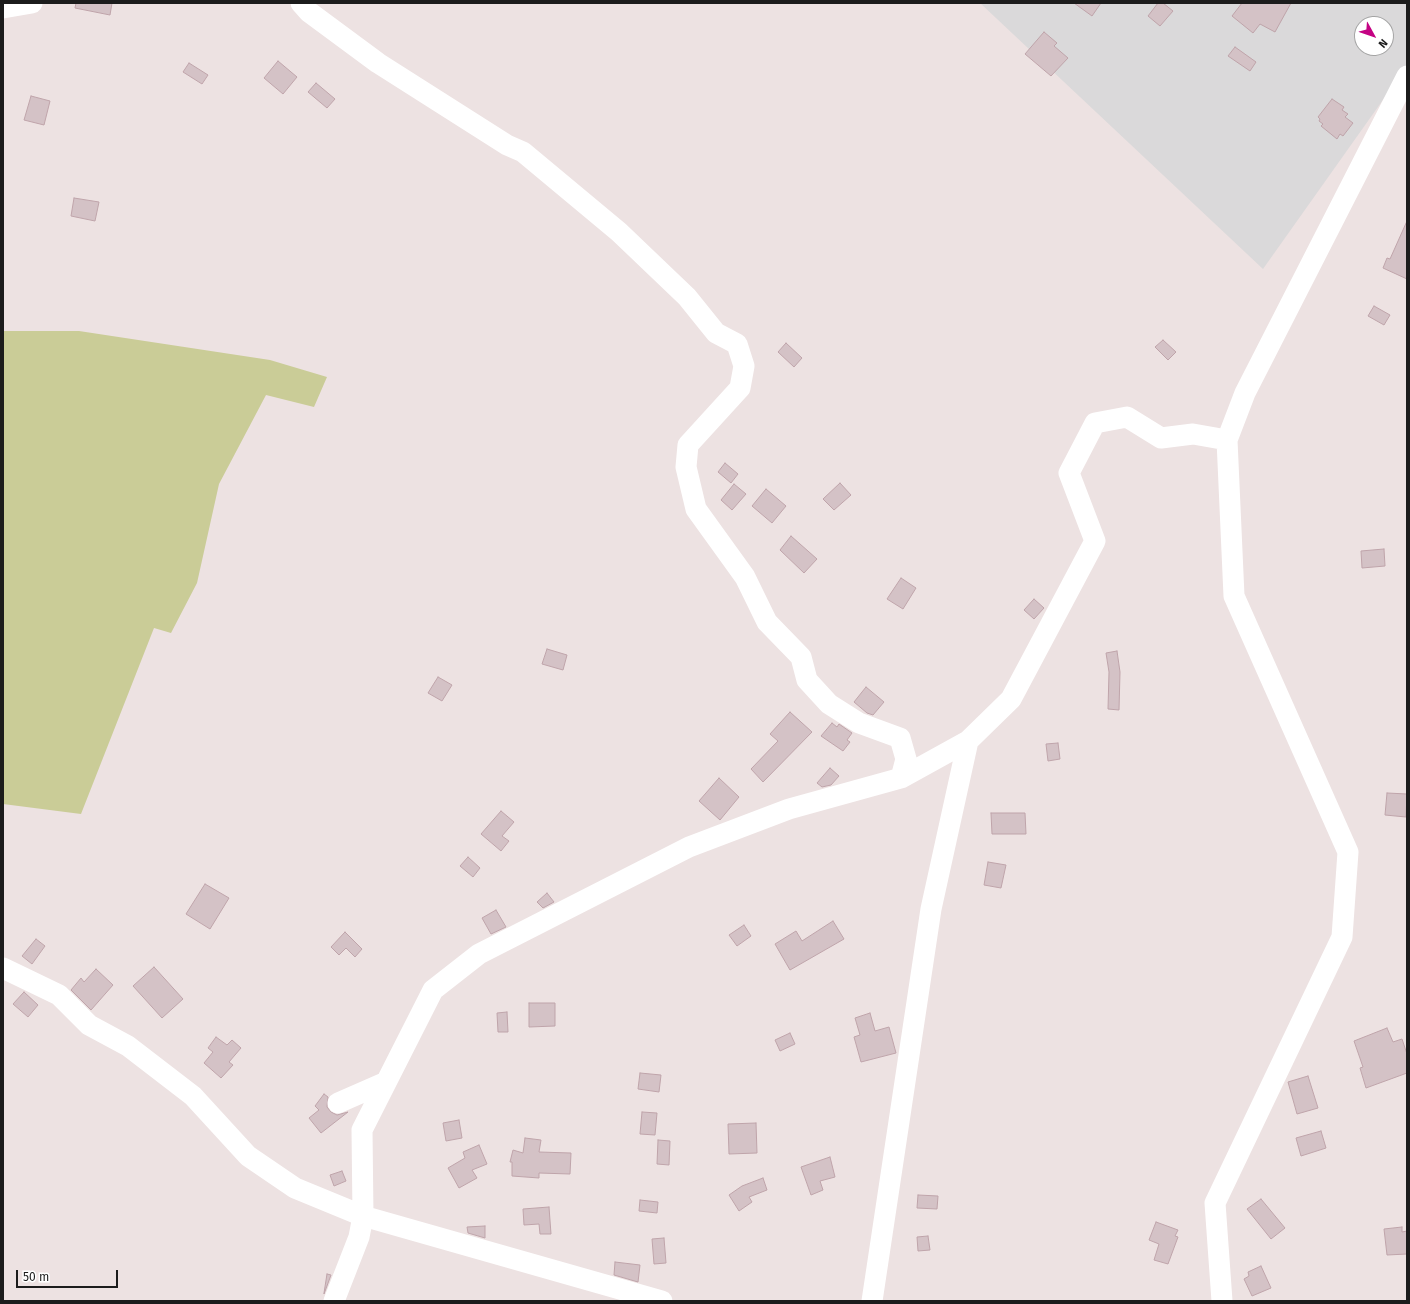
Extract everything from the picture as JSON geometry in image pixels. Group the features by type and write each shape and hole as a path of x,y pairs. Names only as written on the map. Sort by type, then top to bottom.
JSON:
{"street":[{"path":"3,8 32,3"},
{"path":"301,3 309,12 378,63 507,146 523,152 619,232 687,298 716,333 737,344 744,366 740,388 688,445 686,467 696,510 745,577 767,622 801,658 807,680 829,704 858,723 900,738 906,759 901,778"},
{"path":"1222,1301 1215,1203 1342,937 1348,852 1234,596 1227,440 1245,393 1407,76"},
{"path":"334,1301 360,1237 363,1216 362,1130 433,990 479,954 689,848 789,809 901,778 968,741 1012,699 1096,541 1069,473 1095,423 1127,417 1161,438 1193,434 1227,440"},
{"path":"872,1301 931,909 968,741"},
{"path":"3,968 59,995 88,1025 128,1046 140,1055 193,1096 248,1156 295,1188 363,1216 662,1301"},
{"path":"338,1103 386,1082"}],"shaded area":[{"path":"980,3 1407,3 1407,66 1263,269"}],"green space":[{"path":"3,331 79,331 270,360 327,377 314,407 266,395 219,484 197,583 171,633 154,628 81,814 3,804"}],"building":[{"path":"76,3 112,3 110,15 75,8"},
{"path":"1074,3 1101,3 1092,16"},
{"path":"1158,3 1163,3 1173,11 1160,26 1148,16"},
{"path":"1242,3 1291,3 1275,32 1260,24 1253,33 1232,16"},
{"path":"1044,32 1057,43 1054,46 1068,58 1051,76 1025,54"},
{"path":"1235,47 1256,62 1250,71 1228,56"},
{"path":"278,61 297,77 283,94 264,78"},
{"path":"189,63 208,75 202,84 183,72"},
{"path":"316,83 335,99 327,108 308,92"},
{"path":"31,96 50,101 44,125 24,120"},
{"path":"1332,99 1344,107 1342,110 1348,114 1345,117 1353,123 1343,136 1340,134 1337,139 1321,126 1323,124 1319,121 1320,119 1318,117"},
{"path":"74,198 99,202 95,221 71,216"},
{"path":"1407,221 1407,279 1383,268 1387,258 1390,259"},
{"path":"1374,306 1390,315 1384,325 1368,316"},
{"path":"1163,340 1176,352 1168,360 1155,347"},
{"path":"786,343 802,358 794,367 778,352"},
{"path":"725,463 738,474 731,483 718,472"},
{"path":"840,483 851,495 834,510 823,499"},
{"path":"734,484 746,494 732,510 721,500"},
{"path":"766,489 786,506 772,523 752,506"},
{"path":"791,536 817,559 804,573 780,550"},
{"path":"1384,549 1385,566 1362,568 1361,551"},
{"path":"901,578 916,588 903,609 887,599"},
{"path":"1034,599 1044,608 1034,619 1024,610"},
{"path":"547,649 567,655 563,670 542,664"},
{"path":"1117,651 1120,672 1119,710 1108,709 1109,672 1106,653"},
{"path":"438,677 452,685 442,701 428,693"},
{"path":"866,687 884,702 873,715 867,713 854,702"},
{"path":"790,712 812,732 763,782 751,769 778,741 770,734"},
{"path":"832,723 837,727 839,724 852,733 847,740 850,742 843,751 821,736"},
{"path":"1058,743 1060,759 1048,761 1046,744"},
{"path":"830,768 839,776 831,785 822,787 817,783"},
{"path":"719,778 739,797 720,820 699,801"},
{"path":"1387,793 1407,794 1406,817 1385,815"},
{"path":"501,811 514,822 502,836 509,841 501,851 481,834"},
{"path":"991,813 1025,813 1026,834 992,834"},
{"path":"468,857 480,868 473,877 460,866"},
{"path":"988,862 1006,865 1001,888 984,885"},
{"path":"205,884 229,898 210,929 186,914"},
{"path":"547,893 554,902 543,908 537,902"},
{"path":"496,910 506,927 491,934 482,918"},
{"path":"833,921 844,939 790,970 775,944 796,931 802,941"},
{"path":"744,925 751,936 737,946 729,935"},
{"path":"345,932 362,949 355,957 346,948 339,955 331,947"},
{"path":"36,939 45,946 32,964 22,956"},
{"path":"154,967 183,999 162,1018 133,986"},
{"path":"96,969 113,985 91,1010 71,990 81,978 84,982"},
{"path":"24,992 38,1005 28,1017 13,1004"},
{"path":"529,1003 555,1003 555,1026 529,1027"},
{"path":"507,1012 508,1032 498,1032 497,1013"},
{"path":"870,1013 875,1031 889,1027 896,1053 861,1062 854,1037 860,1035 855,1018"},
{"path":"1387,1028 1393,1042 1402,1039 1407,1054 1407,1073 1366,1088 1360,1068 1363,1067 1354,1041"},
{"path":"790,1033 795,1044 780,1051 775,1040"},
{"path":"216,1037 227,1045 232,1040 241,1048 229,1062 233,1065 221,1078 204,1063 213,1052 208,1048"},
{"path":"640,1073 661,1075 659,1092 638,1089"},
{"path":"1308,1076 1318,1108 1297,1114 1288,1082"},
{"path":"324,1094 328,1097 327,1107 331,1112 337,1115 348,1112 321,1133 309,1118 319,1110 315,1106"},
{"path":"642,1112 657,1113 655,1135 640,1134"},
{"path":"459,1120 462,1138 446,1141 443,1123"},
{"path":"756,1123 757,1153 729,1154 728,1124"},
{"path":"1321,1131 1326,1148 1301,1156 1296,1138"},
{"path":"525,1138 541,1140 539,1152 571,1153 570,1174 539,1173 539,1178 512,1176 512,1162 510,1162 513,1150 523,1153"},
{"path":"658,1140 670,1141 669,1165 657,1164"},
{"path":"479,1145 487,1164 472,1170 477,1178 459,1188 448,1168 465,1158 463,1152"},
{"path":"830,1157 835,1177 820,1181 823,1190 811,1195 801,1167"},
{"path":"342,1171 346,1181 334,1186 330,1175"},
{"path":"763,1178 767,1190 749,1197 752,1202 739,1211 729,1195 742,1186"},
{"path":"918,1195 938,1196 937,1209 917,1208"},
{"path":"1261,1199 1285,1228 1271,1239 1247,1209"},
{"path":"640,1200 658,1202 657,1213 639,1211"},
{"path":"549,1207 551,1234 540,1234 539,1224 524,1225 523,1209"},
{"path":"1156,1222 1178,1230 1175,1236 1178,1237 1168,1264 1154,1260 1159,1244 1149,1240"},
{"path":"485,1226 485,1238 468,1233 467,1227"},
{"path":"1402,1227 1402,1232 1407,1231 1407,1254 1387,1255 1384,1229"},
{"path":"928,1236 930,1250 918,1251 917,1237"},
{"path":"664,1238 666,1263 654,1264 652,1239"},
{"path":"615,1262 640,1265 638,1282 614,1275"},
{"path":"1261,1266 1271,1288 1252,1296 1244,1279 1249,1276 1248,1272"},
{"path":"327,1274 331,1275 324,1294 324,1293"}]}
